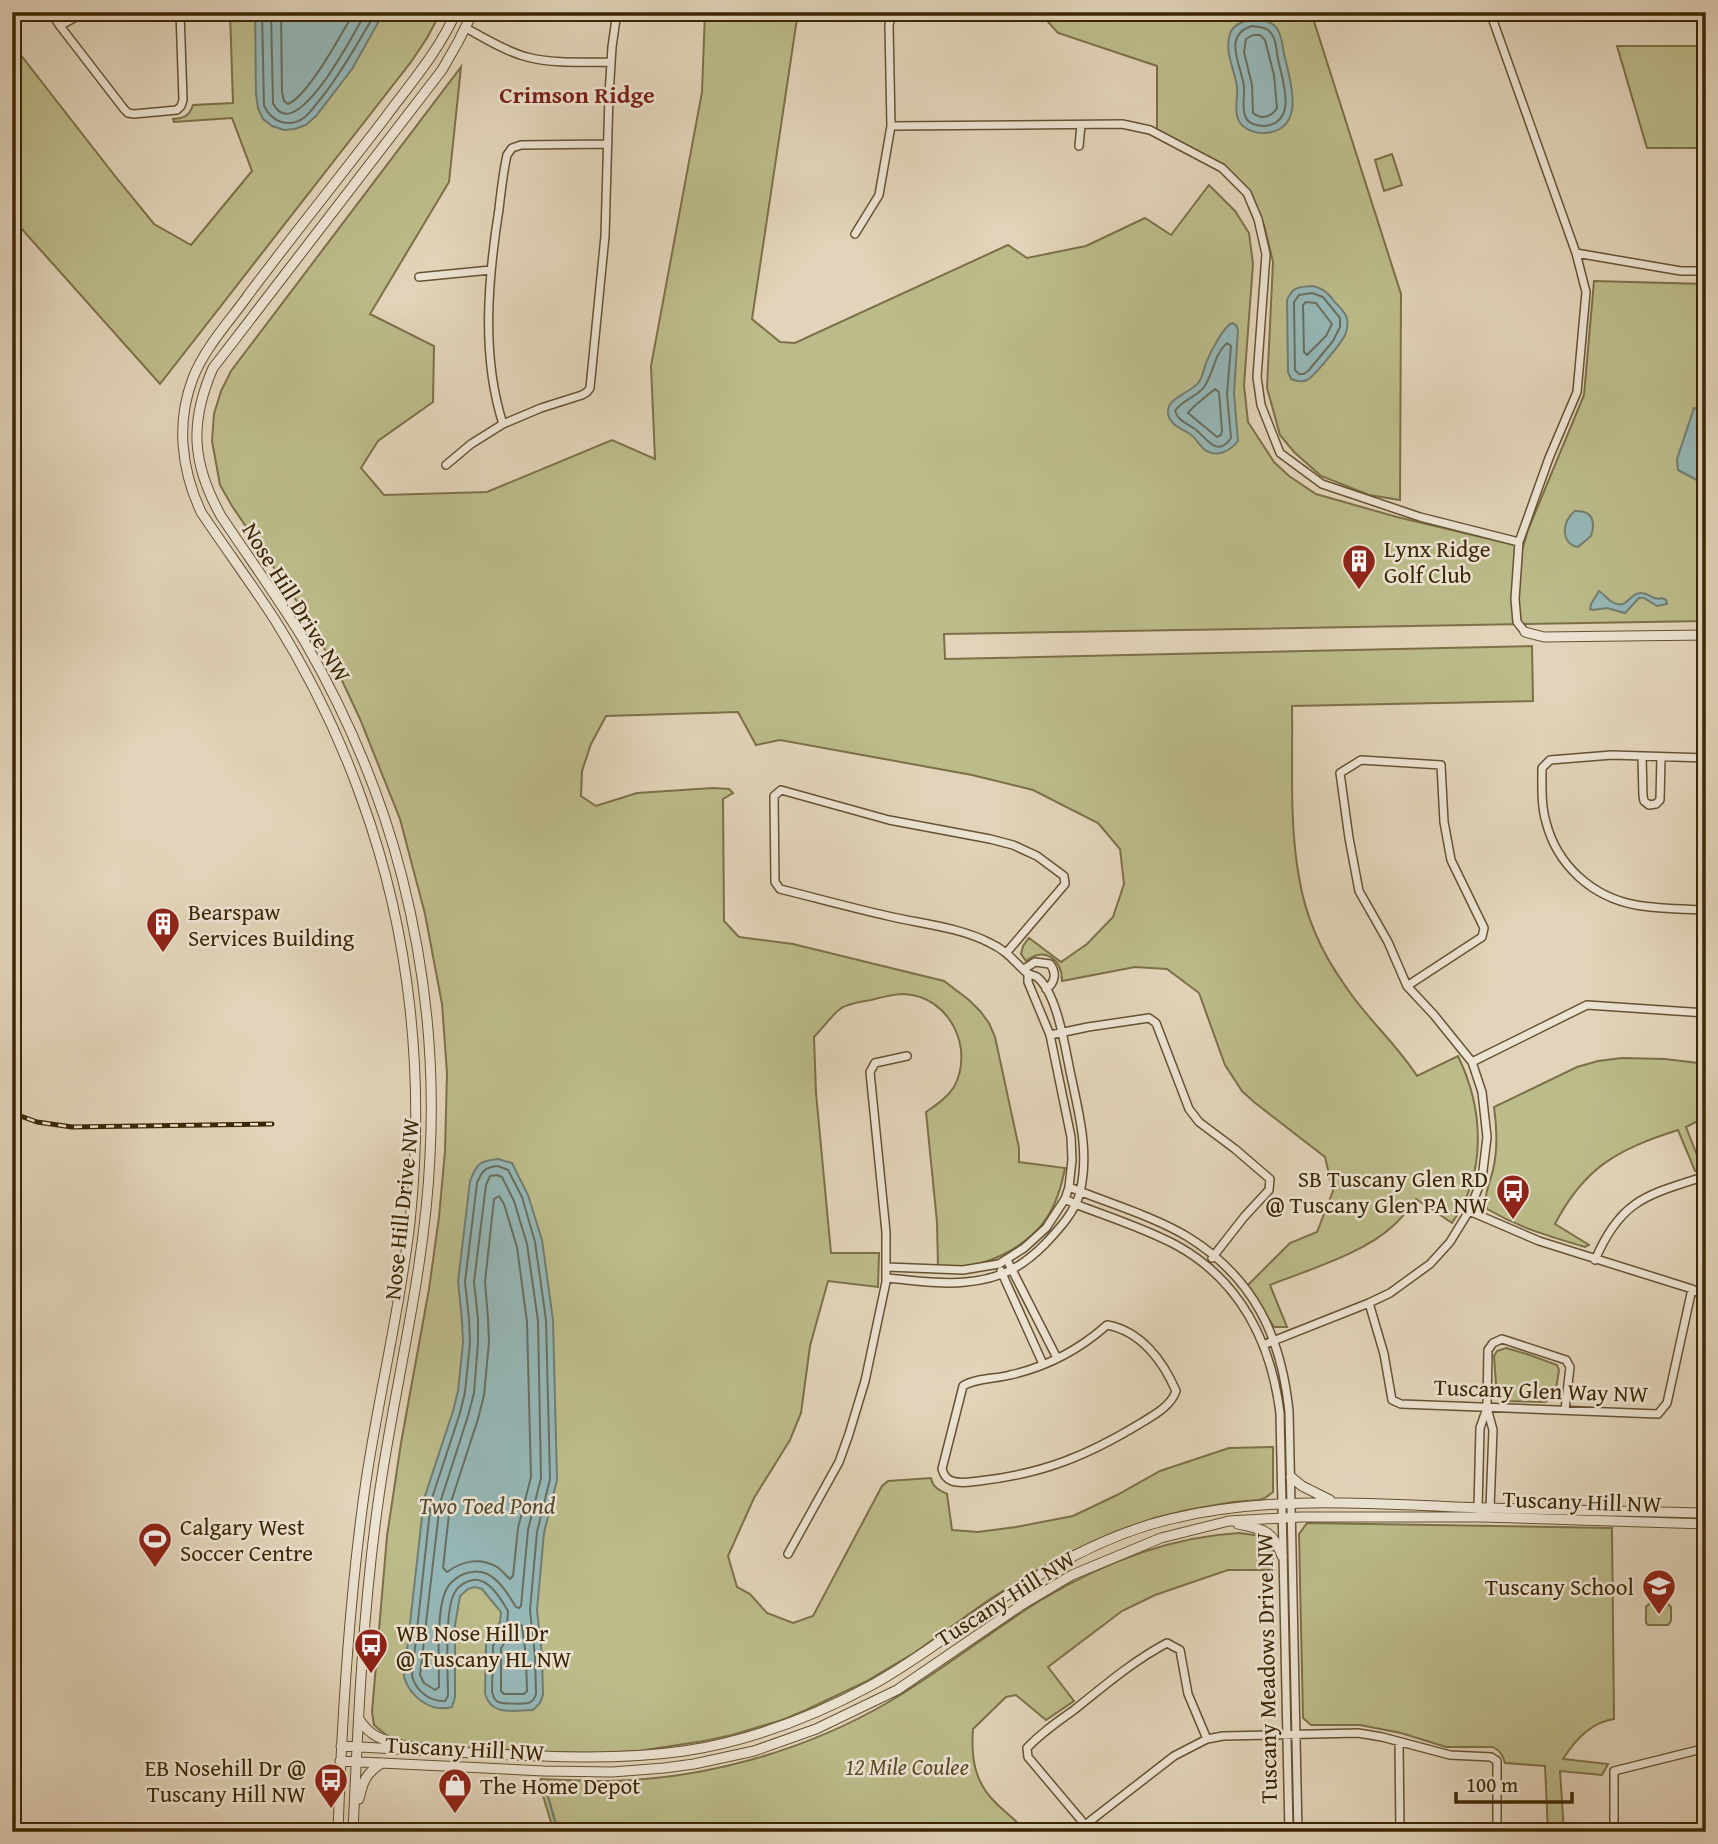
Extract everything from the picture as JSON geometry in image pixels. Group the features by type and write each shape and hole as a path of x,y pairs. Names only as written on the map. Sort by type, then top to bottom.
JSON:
{"street":[{"path":"51,12 128,113 177,110 181,106 180,12"},
{"path":"60,26 82,16 151,12"},
{"name":"Nose Hill Drive NW","path":"354,1832 359,1717 375,1528 421,1252 427,1197 431,1118 424,995 413,927 401,876 367,770 338,705 304,642 209,495 201,468 197,441 198,424 201,401 214,369 442,70 472,12"},
{"path":"446,465 471,443 503,424 582,395 590,388 605,236 611,62 617,12"},
{"path":"855,234 879,195 891,126 889,25 892,12"},
{"path":"1490,12 1576,253 1586,292 1577,392 1549,458 1519,542 1515,599 1517,622 1525,632 1544,637 1706,635"},
{"path":"454,17 485,39 526,57 571,62 611,62"},
{"name":"Nose Hill Drive NW","path":"338,1832 341,1746 360,1525 403,1269 412,1199 416,1095 410,1007 389,888 348,762 318,697 277,623 201,512 185,467 182,435 186,400 202,359 433,54 454,17"},
{"path":"891,126 1122,124 1150,130 1222,167 1247,193 1258,219 1265,254 1257,377 1261,405 1280,453 1322,484 1420,517 1519,542"},
{"path":"1079,146 1081,125"},
{"path":"503,424 495,396 489,311 491,270 506,158 512,148 521,145 608,144"},
{"path":"1576,253 1681,271 1706,271"},
{"path":"419,277 491,270"},
{"path":"1706,758 1612,755 1550,760 1542,768 1545,821 1561,858 1572,872 1600,892 1635,905 1706,910"},
{"path":"1642,756 1643,796 1648,805 1656,804 1660,800 1661,757"},
{"path":"1263,1345 1390,1293 1430,1264 1450,1242 1469,1211 1482,1179 1487,1137 1482,1092 1472,1062 1408,986 1359,891 1340,773 1360,760 1441,765 1444,822 1451,860 1484,928 1482,937 1408,986"},
{"path":"887,1272 965,1282 1002,1275 1034,1255 1075,1205 1080,1192 1084,1161 1083,1135 1062,1032 1046,989 1036,977 1007,952 972,934 885,916 780,888 775,882 774,796 781,790 889,820 990,839 1013,845 1037,856 1064,876 1065,884 1007,952"},
{"path":"1026,971 1035,962 1050,964 1055,979 1046,989"},
{"path":"887,1272 964,1270 999,1264 1024,1248 1046,1228 1065,1199 1072,1160 1071,1137 1051,1035 1028,982 1026,971"},
{"path":"1472,1062 1587,1005 1706,1013"},
{"path":"1051,1035 1149,1018 1156,1023 1189,1109 1199,1122 1270,1179 1269,1190 1206,1265"},
{"path":"788,1554 839,1462 865,1381 887,1272 886,1232 870,1072 875,1063 907,1056"},
{"path":"1595,1260 1614,1222 1631,1206 1653,1193 1706,1176"},
{"path":"1069,1187 1188,1237 1237,1277 1255,1300 1274,1340 1288,1396 1291,1476 1287,1503"},
{"path":"1065,1199 1177,1245 1226,1283 1245,1307 1263,1345 1277,1393 1287,1503"},
{"path":"1469,1211 1526,1237 1692,1289 1706,1290"},
{"path":"1007,1259 1057,1358"},
{"path":"999,1264 1043,1364"},
{"path":"1692,1289 1706,1297"},
{"name":"Tuscany Glen Way NW","path":"1369,1303 1384,1354 1392,1399 1401,1404 1658,1414 1667,1403 1692,1289"},
{"path":"1107,1325 1119,1327 1142,1341 1159,1359 1176,1391 1173,1400 1153,1416 1111,1442 1072,1461 1003,1478 953,1482 945,1477 942,1469 963,1386 970,1381 992,1380 1019,1373 1057,1358 1091,1339 1107,1325"},
{"path":"1487,1408 1480,1428 1478,1508 1483,1517 1490,1508 1493,1430 1487,1408 1488,1350 1493,1343 1502,1339 1566,1360 1570,1367 1565,1410"},
{"path":"1291,1476 1302,1486 1335,1502"},
{"name":"Tuscany Hill NW","path":"341,1746 582,1758 684,1751 759,1733 812,1714 870,1686 1034,1578 1104,1542 1169,1519 1242,1505 1335,1502 1706,1513"},
{"name":"Tuscany Meadows Drive NW","path":"1287,1503 1292,1517 1298,1832"},
{"name":"Tuscany Meadows Drive NW","path":"1287,1503 1282,1517 1282,1556 1289,1832"},
{"name":"Tuscany Hill NW","path":"340,1761 612,1772 694,1764 754,1751 829,1724 897,1690 1020,1606 1072,1575 1161,1538 1229,1521 1282,1517 1483,1517 1706,1524"},
{"path":"1229,1521 1271,1534 1282,1556"},
{"path":"1206,1738 1188,1694 1180,1650 1167,1643 1144,1656 1038,1735 1027,1748 1028,1758 1087,1829 1174,1756 1206,1738 1244,1734 1358,1733 1382,1737 1451,1755 1491,1757 1497,1761 1497,1832"},
{"path":"359,1717 373,1735 425,1750"},
{"path":"1399,1742 1400,1832"},
{"path":"1614,1832 1615,1771 1706,1748"},
{"path":"354,1832 362,1784 372,1769 382,1763"}],"green space":[{"path":"230,12 441,12 411,62 160,384 12,218 12,40 20,54 154,224 191,245 252,171 232,118 174,122 173,119 186,116 193,105 233,103"},
{"path":"705,12 798,12 752,319 780,342 795,343 1008,245 1027,258 1086,246 1145,218 1171,235 1209,185 1235,211 1249,233 1253,264 1244,385 1248,422 1274,462 1316,494 1397,517 1523,547 1584,395 1594,281 1706,284 1706,621 944,634 945,659 1532,646 1533,701 1292,706 1296,856 1305,905 1316,933 1329,960 1352,996 1417,1076 1458,1056 1473,1098 1478,1141 1471,1183 1452,1223 1416,1199 1394,1225 1368,1244 1270,1285 1287,1327 1274,1327 1247,1286 1290,1243 1317,1232 1333,1191 1325,1157 1242,1091 1225,1065 1199,993 1167,969 1135,967 1062,981 1056,961 1046,955 1040,955 1026,961 1021,954 1029,938 1061,962 1087,944 1113,917 1124,884 1120,849 1098,823 1033,790 972,775 780,740 756,745 738,712 606,716 591,744 582,771 581,796 596,806 637,793 729,789 733,793 723,799 724,921 739,937 793,944 944,981 980,1011 995,1037 1019,1148 1019,1162 1065,1168 1053,1207 1032,1235 1003,1254 982,1263 938,1267 937,1222 926,1112 951,1091 960,1072 959,1041 954,1027 934,1004 920,997 900,994 843,1007 814,1037 816,1093 831,1253 879,1253 878,1287 828,1281 810,1346 801,1413 790,1440 754,1498 728,1556 737,1587 750,1594 767,1613 793,1623 813,1616 882,1486 888,1481 931,1478 939,1490 947,1494 952,1530 978,1532 1073,1516 1160,1471 1229,1448 1273,1447 1273,1492 1259,1500 1187,1510 1115,1532 1028,1575 914,1653 865,1682 782,1720 732,1735 639,1751 600,1753 453,1747 392,1740 374,1725 372,1712 387,1536 439,1217 445,1151 447,1073 442,1004 425,914 400,819 338,672 296,600 220,485 212,441 214,414 231,371 461,67 449,182 370,314 434,346 433,402 378,441 361,468 384,495 487,492 612,440 655,459 651,366 702,92"},
{"path":"1039,12 1311,12 1401,294 1400,500 1369,495 1321,476 1294,452 1280,435 1267,388 1273,262 1264,225 1251,196 1220,167 1157,131 1157,66 1058,33"},
{"path":"1617,46 1706,46 1706,148 1647,148"},
{"path":"1392,154 1402,185 1384,191 1375,160"},
{"path":"1622,1058 1706,1064 1706,1117 1686,1127 1702,1168 1695,1171 1678,1130 1638,1145 1606,1162 1579,1188 1555,1224 1589,1245 1585,1247 1546,1235 1487,1209 1486,1194 1496,1146 1494,1107 1577,1067"},
{"path":"1506,1348 1557,1365 1559,1370 1555,1396 1545,1402 1504,1401 1497,1397 1494,1356 1497,1351"},
{"path":"1307,1523 1612,1528 1614,1719 1598,1724 1584,1733 1563,1759 1608,1764 1602,1775 1560,1771 1564,1832 1548,1832 1545,1766 1505,1763 1498,1750 1493,1747 1446,1747 1401,1733 1360,1725 1311,1725 1303,1718 1299,1534"},
{"name":"12 Mile Coulee","path":"1239,1533 1261,1536 1273,1548 1272,1570 1228,1570 1155,1595 1122,1611 1048,1667 1074,1701 1046,1720 1016,1695 1006,1697 973,1729 973,1758 982,1785 994,1801 1026,1832 554,1832 540,1786 541,1779 609,1781 681,1775 753,1759 788,1748 855,1720 887,1703 1041,1600 1087,1575 1161,1546"},
{"path":"1649,1604 1668,1604 1671,1607 1671,1621 1668,1625 1646,1623 1646,1607"}],"water":[{"path":"255,12 384,12 352,69 316,116 306,125 284,130 263,119 258,108"},
{"path":"1251,19 1267,22 1278,30 1292,92 1291,115 1286,124 1278,130 1265,133 1249,130 1242,126 1238,119 1237,87 1229,54 1228,41 1231,31"},
{"path":"1313,286 1325,292 1344,312 1347,329 1339,345 1315,373 1307,380 1297,381 1291,379 1288,372 1287,300 1297,288"},
{"path":"1232,323 1238,330 1234,393 1238,441 1227,450 1214,453 1205,450 1192,436 1173,423 1168,412 1175,399 1200,381 1214,347"},
{"path":"1694,408 1700,410 1702,417 1700,455 1706,470 1706,485 1678,470 1677,459"},
{"path":"1575,511 1585,512 1593,521 1591,536 1578,547 1568,541 1565,531 1567,520"},
{"path":"1599,591 1617,604 1625,603 1637,593 1641,593 1662,598 1667,604 1657,606 1639,598 1625,613 1607,608 1590,609"},
{"name":"Two Toed Pond","path":"498,1159 512,1163 528,1195 542,1240 553,1320 557,1480 544,1533 537,1610 543,1695 533,1710 505,1711 488,1701 485,1694 486,1643 500,1622 501,1612 482,1589 475,1587 460,1596 455,1625 455,1697 452,1707 436,1708 416,1697 404,1677 424,1499 458,1391 463,1343 458,1282 470,1181 480,1164"}],"waterway":[{"path":"547,1793 558,1832"}],"railway":[{"path":"12,1113 37,1122 72,1127 272,1124"}],"place":[{"name":"Lynx Ridge Golf Club","path":"1359,591"},
{"name":"Bearspaw Services Building","path":"163,954"},
{"name":"SB Tuscany Glen RD @ Tuscany Glen PA NW","path":"1513,1221"},
{"name":"Calgary West Soccer Centre","path":"155,1569"},
{"name":"Tuscany School","path":"1659,1616"},
{"name":"WB Nose Hill Dr @ Tuscany HL NW","path":"371,1675"},
{"name":"EB Nosehill Dr @ Tuscany Hill NW","path":"331,1810"},
{"name":"The Home Depot","path":"455,1815"}],"district":[{"name":"Crimson Ridge","path":"577,94"}]}
